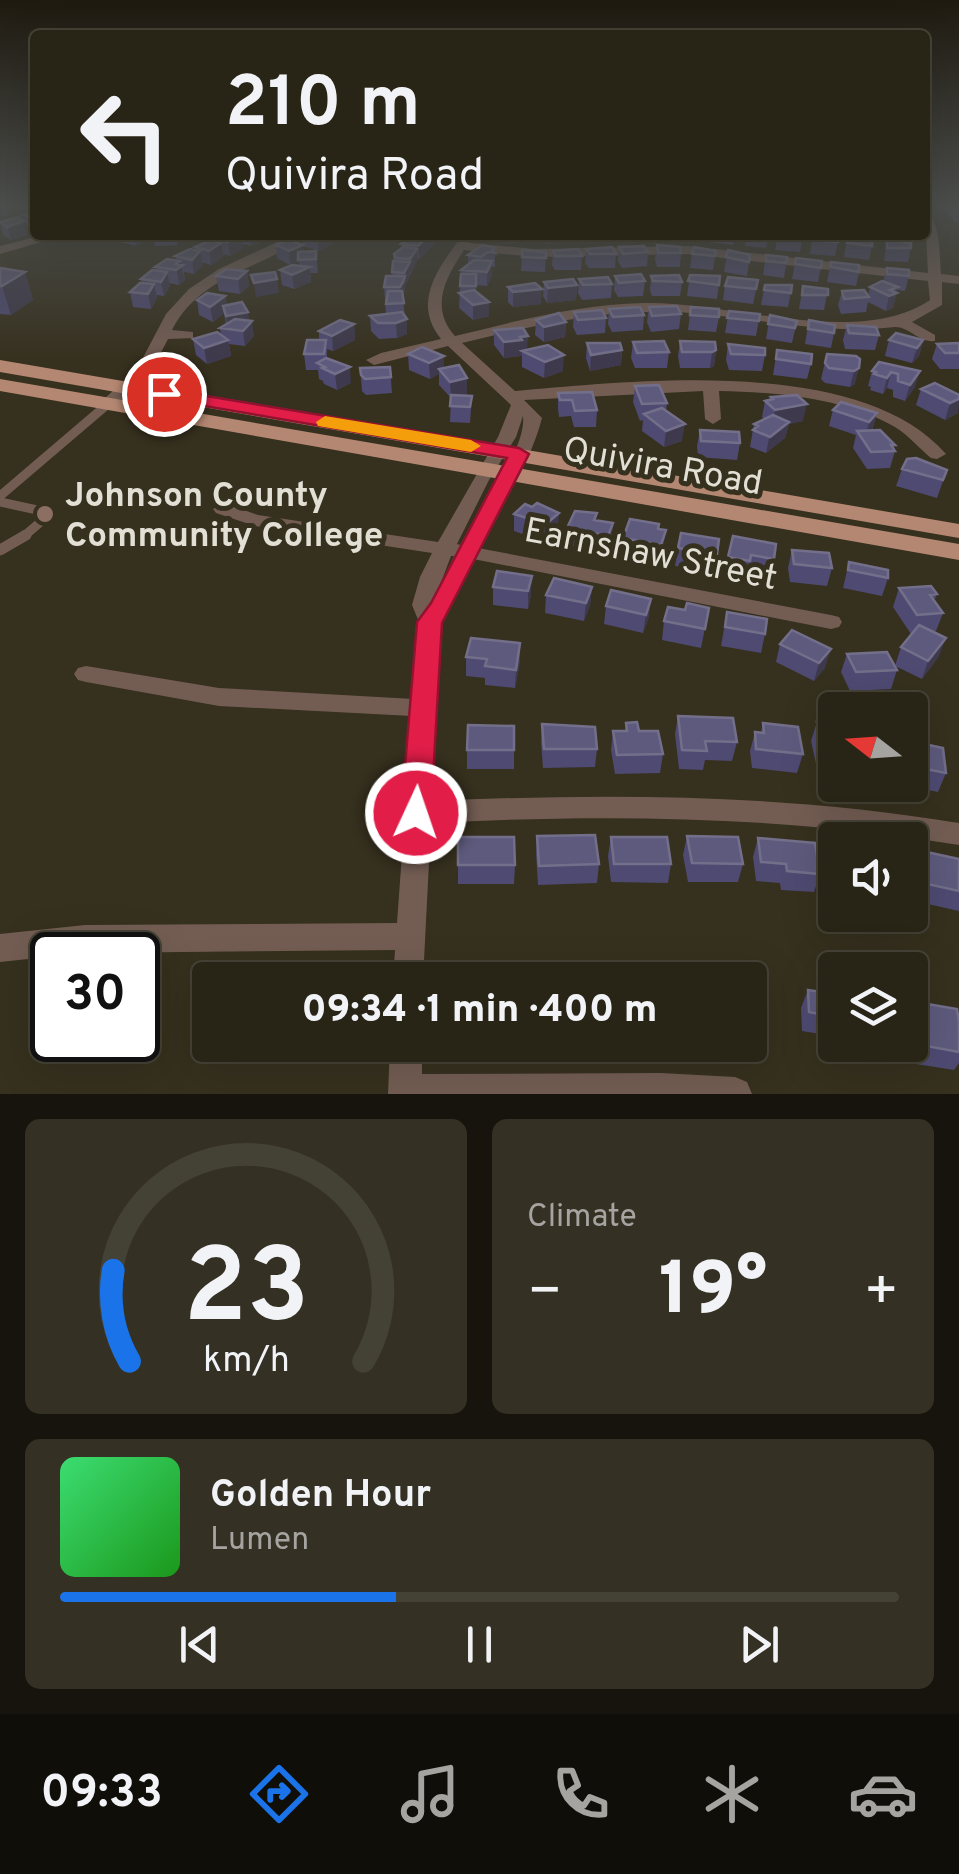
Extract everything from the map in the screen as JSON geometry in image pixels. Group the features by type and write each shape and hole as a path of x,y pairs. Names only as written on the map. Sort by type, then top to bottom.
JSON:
{"main road":[{"name":"Quivira Road","path":"0,366 118,396"},
{"name":"Quivira Road","path":"0,384 118,396 503,462 959,531"},
{"name":"Quivira Road","path":"503,462 959,552"}],"street":[{"path":"118,396 152,360 162,334 185,300 250,258"},
{"path":"451,258 443,268 433,298 436,320 450,341 500,380 516,400"},
{"path":"761,258 959,280"},
{"path":"374,360 543,316 642,308 696,308 861,327 902,322 926,313 937,302 932,258"},
{"path":"237,265 261,272"},
{"path":"902,322 930,338"},
{"path":"162,334 188,335"},
{"path":"516,400 617,385 712,386 867,406 908,424 937,454"},
{"path":"712,386 713,419"},
{"path":"409,962 430,622 423,605 430,577 456,550 503,462 516,400"},
{"name":"Earnshaw Street","path":"222,509 254,520 456,550 830,622"},
{"path":"86,674 219,697 422,708"},
{"path":"416,813 623,805 820,815 898,822 959,834"},
{"path":"0,948 85,939 410,936"},
{"path":"406,1062 405,1092 661,1090 736,1094"}],"lane":[{"path":"0,499 118,396"},
{"path":"0,499 52,514 12,546 0,550"}],"building":[{"path":"766,258 787,258 786,263"},
{"path":"796,258 822,261 821,268 795,264"},
{"path":"167,259 183,265 176,270 155,267"},
{"path":"474,260 492,261 487,272 461,270"},
{"path":"393,261 410,262 404,273 392,272"},
{"path":"831,262 859,265 859,272 831,267"},
{"path":"292,265 310,267 292,275 280,270"},
{"path":"0,268 25,272 0,286"},
{"path":"887,268 909,270 909,276 887,274"},
{"path":"226,269 247,271 238,279 216,276"},
{"path":"152,270 167,272 161,282 141,279"},
{"path":"275,272 277,279 254,283 251,275"},
{"path":"461,274 476,274 476,286 460,286"},
{"path":"641,274 645,281 619,283 615,276"},
{"path":"679,275 682,282 653,281 651,276"},
{"path":"690,275 720,276 719,285 688,281"},
{"path":"386,276 405,276 400,287 384,287"},
{"path":"608,277 612,284 583,285 579,279"},
{"path":"728,277 758,280 756,289 725,286"},
{"path":"573,279 577,285 548,288 544,282"},
{"path":"882,281 898,287 890,290 897,293 889,296 870,287"},
{"path":"140,283 154,284 148,294 130,292"},
{"path":"535,283 542,289 513,292 508,287"},
{"path":"765,285 792,285 791,293 764,290"},
{"path":"803,286 828,289 828,295 802,295"},
{"path":"474,290 489,302 473,305 459,293"},
{"path":"864,290 869,297 844,299 842,291"},
{"path":"388,291 402,291 404,303 386,304"},
{"path":"207,293 225,296 210,307 197,300"},
{"path":"242,302 248,312 226,316 223,306"},
{"path":"677,306 681,314 652,316 649,307"},
{"path":"640,307 644,315 613,317 609,309"},
{"path":"691,307 719,309 719,317 690,315"},
{"path":"602,310 606,318 578,320 574,312"},
{"path":"729,311 760,314 759,321 727,318"},
{"path":"402,312 407,319 396,323 378,323 370,316"},
{"path":"559,313 566,322 544,327 536,320"},
{"path":"770,315 797,321 795,328 768,324"},
{"path":"235,319 252,321 243,331 220,328"},
{"path":"340,320 354,324 332,336 319,331"},
{"path":"809,320 835,325 834,333 808,329"},
{"path":"847,325 876,327 879,335 849,333"},
{"path":"523,328 528,336 504,342 494,330"},
{"path":"217,332 228,340 204,348 193,339"},
{"path":"896,333 923,340 917,348 889,340"},
{"path":"307,340 326,340 324,354 304,354"},
{"path":"664,341 669,352 637,353 633,342"},
{"path":"680,341 715,342 716,350 682,352"},
{"path":"587,343 620,343 622,350 591,355"},
{"path":"959,343 959,353 945,353 937,344"},
{"path":"728,344 765,348 765,355 731,354"},
{"path":"548,345 564,355 545,362 522,351"},
{"path":"422,347 444,356 429,363 408,354"},
{"path":"777,350 812,354 811,364 776,359"},
{"path":"827,354 856,356 860,359 859,368 829,368 825,363"},
{"path":"326,358 350,367 335,374 317,363"},
{"path":"879,362 920,371 910,385 898,381 898,374 891,372 887,378 874,374"},
{"path":"459,365 467,378 450,382 439,369"},
{"path":"390,367 391,377 365,379 361,375 360,368"},
{"path":"935,383 959,395 959,399 950,403 921,389"},
{"path":"659,385 667,403 642,404 635,386"},
{"path":"592,392 597,410 575,411 572,400 560,400 558,393"},
{"path":"451,395 472,396 470,407 450,406"},
{"path":"797,395 807,404 775,410 765,401 771,397"},
{"path":"841,402 877,413 869,422 833,410"},
{"path":"662,408 685,424 666,431 644,414"},
{"path":"773,415 789,422 770,437 753,430 758,426 754,424"},
{"path":"700,430 739,432 740,443 701,441"},
{"path":"880,430 895,445 891,445 895,451 871,452 857,431"},
{"path":"916,458 947,470 943,480 902,469 907,459"},
{"path":"537,503 559,513 546,524 514,514 525,504 532,507"},
{"path":"575,511 597,513 594,520 613,523 608,536 567,528"},
{"path":"630,519 659,524 658,529 666,530 661,545 623,538"},
{"path":"681,533 719,539 717,554 678,548"},
{"path":"733,536 776,544 774,559 751,555 750,561 728,557"},
{"path":"792,550 829,553 832,568 794,564"},
{"path":"849,562 888,570 888,578 848,570"},
{"path":"497,571 532,576 528,591 493,587"},
{"path":"554,578 592,587 586,603 546,595"},
{"path":"931,586 937,594 930,595 943,613 917,615 899,588"},
{"path":"611,590 651,599 646,615 606,606"},
{"path":"687,603 709,608 705,629 664,621 668,607 685,610"},
{"path":"727,612 767,619 765,634 725,627"},
{"path":"919,625 946,638 928,661 901,647"},
{"path":"792,630 831,649 819,663 780,644"},
{"path":"471,638 520,643 516,670 485,666 487,659 466,657"},
{"path":"887,652 897,670 856,672 847,654"},
{"path":"678,716 733,718 737,742 705,741 707,751 682,750"},
{"path":"637,722 639,731 658,731 663,754 617,755 613,731 627,731 626,723"},
{"path":"763,723 798,727 803,754 756,749 755,732 764,733"},
{"path":"542,724 595,727 597,749 544,749"},
{"path":"468,725 514,726 514,750 467,750"},
{"path":"928,745 943,748 946,773 928,770"},
{"path":"595,835 599,864 539,866 537,836"},
{"path":"687,836 738,837 743,864 692,863"},
{"path":"458,837 514,837 515,865 458,865"},
{"path":"611,837 667,837 671,864 614,864"},
{"path":"758,838 815,843 818,874 787,871 786,864 761,862"},
{"path":"928,852 959,859 959,891 928,884"},
{"path":"808,990 818,991 818,1014 809,1012"},
{"path":"928,1004 957,1009 959,1052 928,1046"}],"slow traffic":[{"path":"325,422 471,446"}],"place":[{"name":"Johnson County Community College","path":"45,514"}],"route":[{"path":"164,394 519,454 430,622 416,813"}]}
